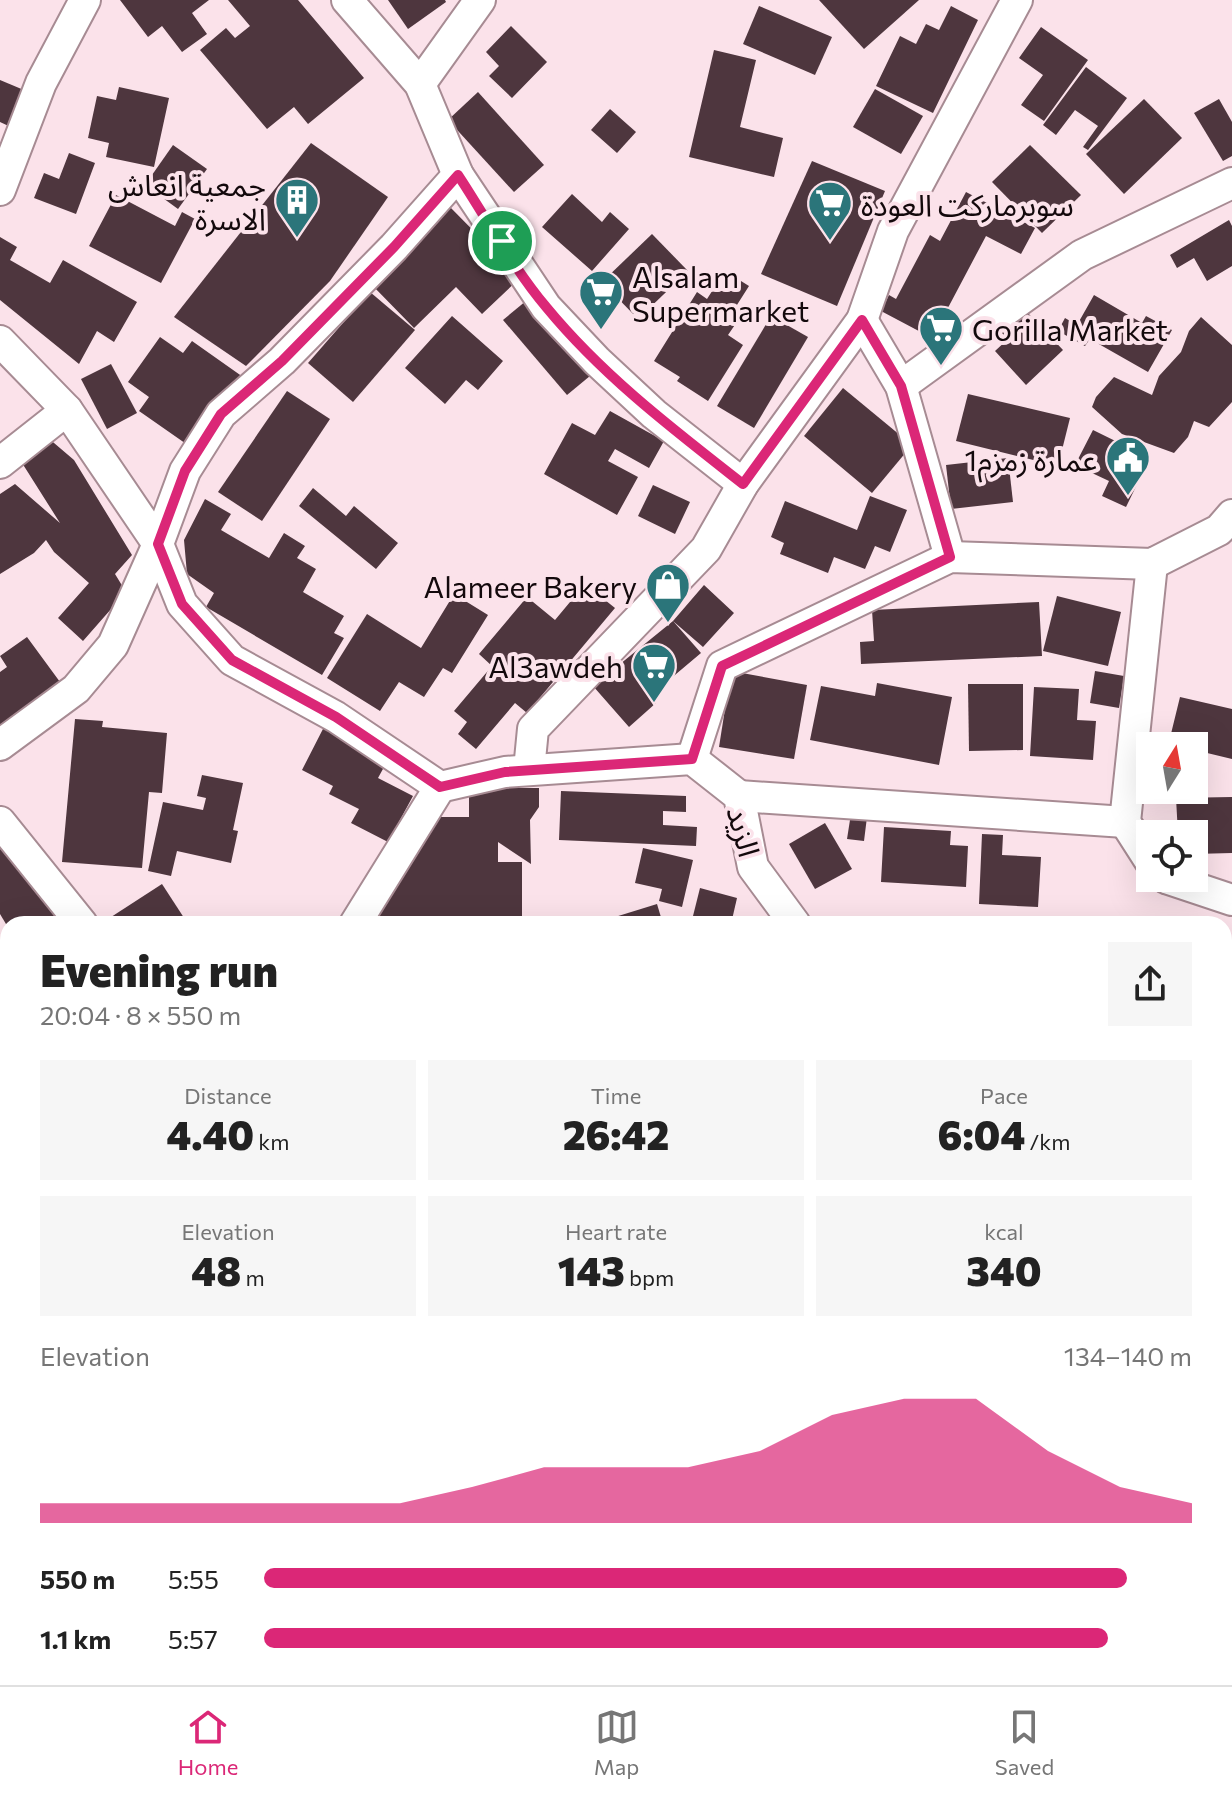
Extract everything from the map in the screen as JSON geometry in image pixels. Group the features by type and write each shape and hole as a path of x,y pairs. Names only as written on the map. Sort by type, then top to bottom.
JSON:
{"street":[{"path":"0,190 41,83 85,0"},
{"path":"347,0 420,84 458,175 546,307 597,361 654,414 743,484"},
{"path":"420,84 480,0"},
{"path":"529,770 533,729 706,549 743,484 862,320 893,231 1017,0"},
{"path":"0,745 76,689 113,645 158,544 185,471 221,414 282,361 394,247 458,175"},
{"path":"901,386 1082,255 1232,183"},
{"path":"862,320 901,386 950,557"},
{"path":"0,341 67,410 158,544 182,604 232,660 336,717 440,787 529,770 692,759 722,666 950,557 1152,564 1228,526"},
{"path":"0,463 67,410"},
{"path":"1136,839 1125,822 1152,564"},
{"name":"الزيد","path":"692,759 739,796 753,867 789,916"},
{"path":"360,916 440,787"},
{"path":"739,796 1125,822"},
{"path":"0,822 76,916"},
{"path":"1208,892 1232,900"}],"building":[{"path":"120,0 209,0 192,13 207,34 182,52 162,26 148,37"},
{"path":"228,0 298,0 364,78 308,124 294,107 267,129 200,50 226,28 235,38 250,26"},
{"path":"388,0 445,0 446,2 408,29"},
{"path":"819,0 919,0 864,49"},
{"path":"759,6 832,37 815,75 743,44"},
{"path":"951,6 978,20 933,113 876,86 900,36 916,44 926,24 939,30"},
{"path":"511,26 547,62 512,98 489,76 499,66 486,52"},
{"path":"1041,27 1088,60 1044,121 1021,105 1043,75 1019,58"},
{"path":"714,50 756,60 740,127 783,138 774,177 689,157"},
{"path":"1086,67 1127,98 1088,150 1083,147 1098,126 1075,110 1056,135 1043,125"},
{"path":"0,80 31,93 15,129 0,122"},
{"path":"119,87 169,98 154,167 106,157 109,143 88,138 97,96 116,100"},
{"path":"875,89 923,116 901,154 853,127"},
{"path":"478,92 544,165 514,192 448,120"},
{"path":"1144,99 1182,138 1124,194 1086,154"},
{"path":"1219,99 1232,122 1232,156 1223,161 1194,113"},
{"path":"610,109 636,132 617,153 591,130"},
{"name":"جمعية انعاش الاسرة","path":"311,143 388,197 330,281 246,366 174,317"},
{"path":"173,145 207,169 178,209 145,185"},
{"path":"1030,145 1081,195 1042,233 992,182"},
{"path":"69,153 95,163 76,214 34,198 44,173 59,179"},
{"path":"812,161 885,191 837,306 761,274"},
{"path":"966,192 1035,228 1021,254 986,236 932,338 881,311 889,295 896,299 930,235 940,241"},
{"path":"572,194 602,222 610,212 629,229 592,271 542,227"},
{"path":"116,195 175,226 182,212 195,219 161,283 89,246"},
{"path":"450,207 520,278 482,314 456,287 414,328 371,284"},
{"path":"1229,220 1232,226 1232,266 1207,281 1194,258 1177,268 1170,255"},
{"path":"652,234 688,271 638,319 602,282"},
{"path":"0,237 17,247 10,260 50,283 63,260 137,302 114,342 97,331 79,364 0,300"},
{"path":"725,271 749,286 735,308 743,313 728,335 743,345 708,401 677,381 680,377 654,361 697,292 707,299"},
{"path":"370,292 415,330 353,402 308,363"},
{"path":"1094,295 1142,323 1146,316 1172,330 1148,372 1090,339 1085,346 1058,331 1065,318 1077,325"},
{"path":"532,296 596,371 567,395 503,320"},
{"path":"1026,311 1063,350 1026,385 995,351 1008,339 1002,333"},
{"path":"452,316 503,361 478,390 466,380 445,404 405,368"},
{"path":"771,316 808,337 754,428 717,406"},
{"path":"1201,317 1232,345 1232,402 1209,427 1194,421 1188,437 1174,453 1122,434 1092,407 1096,397 1114,377 1152,395 1159,376 1181,352 1189,331"},
{"path":"160,337 183,353 192,341 243,377 192,448 139,411 149,397 128,382"},
{"path":"111,364 137,413 107,429 81,379"},
{"path":"843,388 912,445 872,493 804,436"},
{"path":"287,391 330,419 262,521 218,492"},
{"path":"968,394 1070,418 1058,466 956,441"},
{"path":"610,411 664,441 649,468 615,449 608,461 638,477 617,515 544,474 572,423 595,435"},
{"path":"1093,430 1150,458 1126,507 1102,496 1109,481 1075,465"},
{"path":"47,437 74,460 132,555 115,574 126,592 83,641 58,618 89,583 54,552 46,540 34,553 0,574 0,494 15,484 60,523 17,455"},
{"path":"1008,458 1013,502 951,509 946,465"},
{"path":"653,485 690,502 675,534 638,516"},
{"path":"313,488 346,516 354,506 398,543 376,569 299,506"},
{"path":"870,496 907,510 890,552 875,546 865,569 834,557 828,573 780,554 784,543 771,537 785,501 857,530"},
{"path":"205,499 231,514 221,530 269,558 284,533 305,546 297,558 316,569 303,592 344,616 334,633 344,638 322,675 206,607 214,593 187,574 184,540"},
{"path":"585,584 615,608 527,713 515,703 476,749 458,734 467,722 454,711 492,666 479,654 527,597 555,620"},
{"path":"704,585 734,613 703,647 673,621"},
{"path":"454,594 488,615 452,673 443,668 424,697 399,682 380,711 327,678 367,614 421,648"},
{"path":"1057,596 1121,612 1108,666 1043,651"},
{"path":"1039,602 1042,656 861,664 860,642 874,641 872,610"},
{"path":"673,621 701,653 650,696 656,703 629,727 593,686"},
{"path":"27,637 60,682 0,726 0,672 7,667 0,656"},
{"path":"731,671 807,685 794,759 719,747"},
{"path":"1095,671 1124,676 1119,708 1090,703"},
{"path":"877,683 952,697 939,765 810,740 821,686 875,696"},
{"path":"968,684 1023,684 1023,750 969,751"},
{"path":"1034,687 1079,689 1077,720 1096,721 1093,760 1030,756"},
{"path":"1180,697 1232,709 1232,759 1208,753 1208,732 1171,732"},
{"path":"75,719 103,721 102,727 167,733 162,793 149,792 142,868 62,862"},
{"path":"325,725 389,758 378,778 413,796 388,842 351,823 359,809 329,794 333,786 302,770"},
{"path":"202,775 243,783 233,830 238,831 231,863 177,851 171,876 148,871 163,802 203,810 206,798 197,796"},
{"path":"469,788 539,788 539,807 530,820 531,864 498,842 498,862 522,862 522,916 373,916 373,903 437,817 469,817"},
{"path":"561,791 686,796 686,812 663,811 663,825 697,827 696,846 559,840"},
{"path":"1208,797 1232,797 1232,853 1208,854 1208,820 1177,820 1176,804 1208,804"},
{"path":"852,807 868,809 864,841 847,839"},
{"path":"825,823 852,869 815,889 789,844"},
{"path":"884,827 951,831 950,845 968,846 966,887 881,882"},
{"path":"0,832 56,916 0,914"},
{"path":"982,834 1003,835 1002,855 1041,857 1038,907 979,904"},
{"path":"643,848 693,860 682,907 659,901 662,889 635,883"},
{"path":"162,884 183,916 113,916"},
{"path":"700,888 737,898 733,916 693,916"},
{"path":"657,904 661,916 618,916"}],"place":[{"name":"جمعية انعاش الاسرة","path":"297,239"},
{"name":"سوبرماركت العودة","path":"830,242"},
{"name":"Alsalam Supermarket","path":"601,331"},
{"name":"Gorilla Market","path":"941,367"},
{"name":"عمارة زمزم1","path":"1128,497"},
{"name":"Alameer Bakery","path":"668,624"},
{"name":"Al3awdeh","path":"654,704"}],"route":[{"path":"458,175 502,241 546,307 597,361 654,414 743,484 862,320 901,386 950,557 722,666 692,759 505,772 440,787 414,766 336,717 232,660 182,604 158,544 185,471 221,414 282,361 394,247 458,175"}]}
